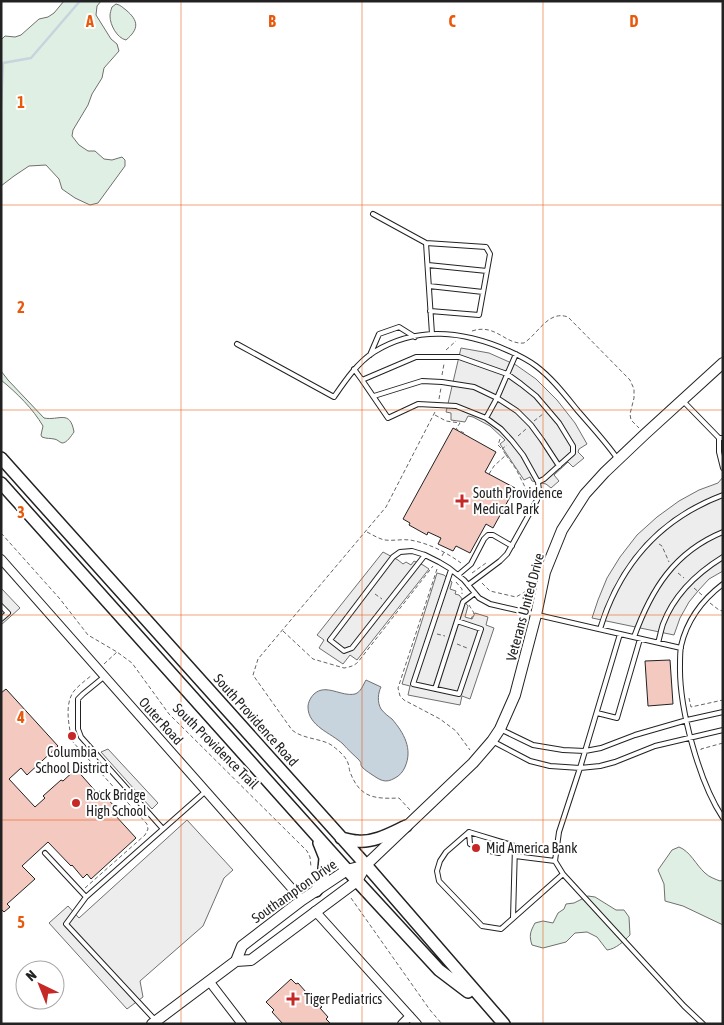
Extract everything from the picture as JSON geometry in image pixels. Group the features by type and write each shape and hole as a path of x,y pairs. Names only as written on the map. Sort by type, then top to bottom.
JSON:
{"main road":[{"name":"South Providence Road","path":"1,458 366,865 504,1024"},
{"name":"South Providence Road","path":"1,483 347,870 439,970 486,1004"},
{"path":"341,838 366,841 376,839 406,826"},
{"path":"312,830 325,858 323,880 316,891"}],"street":[{"name":"Veterans United Drive","path":"366,865 477,759 500,729 515,695 545,572 562,530 585,494 645,434 723,363"},
{"name":"Outer Road","path":"1,559 207,790 302,900"},
{"name":"Southampton Drive","path":"236,961 250,960 357,881 366,865"},
{"name":"Southampton Drive","path":"154,1022 236,961 242,946 302,900 347,870 366,865"},
{"path":"315,911 417,1024"},
{"path":"209,982 242,1024"},
{"path":"402,1024 410,1016"}],"lane":[{"path":"373,214 426,242 486,247 490,254 479,315 430,311"},
{"path":"426,242 432,334"},
{"path":"428,265 487,271"},
{"path":"429,286 483,292"},
{"path":"369,355 379,334 398,327 415,336"},
{"path":"237,344 334,397 354,370 369,355 404,338 437,333 464,336 490,342 535,365 551,379 618,460"},
{"path":"486,418 516,354"},
{"path":"362,380 416,357 459,357 507,374 536,396 559,423 574,446 573,453 544,479 538,482"},
{"path":"354,370 388,418 418,404 456,406 486,418 501,428 512,441 523,455 538,482 537,500 507,554 468,585"},
{"path":"374,396 422,381 474,387 497,398 516,411 531,425 559,466"},
{"path":"682,400 721,438 719,452 723,468"},
{"path":"600,629 613,595 637,554 653,538 686,512 723,495"},
{"path":"634,637 648,603 659,584 672,568 686,554 704,541 723,532"},
{"path":"458,575 471,564 488,535 493,535 512,546"},
{"path":"425,555 352,648 344,651 330,640 394,557 400,552 412,551 425,555 451,570 479,598 490,604 681,648"},
{"path":"658,643 663,624 671,608 689,584 699,573 723,557"},
{"path":"451,570 413,684 459,694 481,629 457,621"},
{"path":"723,584 706,599 686,629 681,648 680,672 691,738 704,780 715,806 723,818"},
{"path":"435,689 463,602 475,593"},
{"path":"1,606 8,613 1,619"},
{"path":"620,634 559,832 555,860 563,874 684,1006 703,1024"},
{"path":"597,712 617,718 640,639"},
{"path":"105,676 78,699 78,729 81,737 163,829"},
{"path":"500,729 533,745 563,750 585,751 601,748 635,735 687,720 723,712"},
{"path":"492,741 530,761 550,766 580,768 600,766 655,746 723,730"},
{"path":"154,1022 66,924 86,897 207,790"},
{"path":"470,832 446,852 437,871 439,881 482,926 501,929 563,874"},
{"path":"470,832 515,846 513,918"},
{"path":"470,832 470,844 474,846"},
{"path":"490,851 499,853 509,844"},
{"path":"45,853 86,897"},
{"path":"515,856 555,860"}],"path":[{"path":"416,817 399,798 384,799 374,797 360,790 350,773 347,760 333,745 297,734 292,730 253,675 258,659 386,507 438,405 444,354 464,336 477,329 486,329 519,343 524,343 554,316 568,317 630,380 634,389 634,398 630,414 632,420 645,434"},
{"path":"434,415 446,421 460,423 456,429 466,434"},
{"path":"501,437 498,445 502,449"},
{"path":"506,455 531,498"},
{"name":"South Providence Trail","path":"1,533 60,599 88,635 132,663 169,714 307,851 311,867"},
{"path":"653,538 662,546 672,568 710,603 723,611"},
{"path":"472,573 492,559"},
{"path":"469,625 474,613 462,595 462,589 437,569 398,688 400,696 404,700 440,719 456,731 477,759"},
{"path":"707,607 710,603"},
{"path":"81,892 145,835 148,829 146,824 72,741 68,705 70,698 74,691 117,652"},
{"path":"689,696 691,707 723,700"},
{"path":"701,748 723,744"},
{"path":"352,898 430,1010 442,1024"}],"green space":[{"path":"64,1 101,1 97,6 96,15 111,39 117,44 119,51 104,68 102,78 73,130 72,136 79,145 88,151 95,151 104,159 112,160 122,157 125,160 125,166 98,203 90,205 62,189 59,179 46,165 29,166 1,186 1,40 5,36 15,37 21,35 39,19 54,13"},
{"path":"116,4 126,10 135,21 135,29 126,40 117,34 111,23 112,7"},
{"path":"1,371 44,418 67,418 70,421 74,432 67,441 62,443 55,439 42,437 43,426 24,402 1,380"},
{"path":"679,847 690,855 702,870 712,878 720,881 723,880 723,925 683,906 665,901 664,884 658,870 672,850"},
{"path":"588,896 595,897 616,910 624,910 629,917 630,935 614,948 607,950 597,937 587,932 575,933 566,942 543,948 532,945 530,934 535,923 543,921 553,923 558,913 564,909 566,904 574,903"}],"shaded area":[{"path":"461,348 489,353 516,365 536,379 557,400 575,423 587,444 579,449 578,452 584,458 573,467 568,462 554,475 559,481 551,488 546,484 532,481 530,477 524,480 500,444 505,440 490,426 468,416 465,422 451,420 451,413 446,412"},
{"path":"723,477 723,571 709,579 689,602 680,618 674,635 592,618 607,578 637,535 679,501 699,490 718,483"},
{"path":"383,552 403,564 406,562 411,565 414,561 429,569 357,660 350,655 343,664 319,648 324,640 317,635"},
{"path":"437,573 444,575 452,582 450,589 456,591 455,594 459,595 468,606 465,617 472,619 475,613 488,617 486,625 494,628 470,699 462,696 460,705 408,695 410,686 402,684"},
{"path":"1,588 20,608 1,625"},
{"path":"366,680 381,687 378,698 381,709 400,730 408,748 404,769 398,776 388,781 380,779 364,769 361,762 343,744 316,724 309,714 309,701 319,691 329,690 344,694 355,694"},
{"path":"108,749 158,803 152,809 101,752"},
{"path":"187,820 233,870 224,878 203,926 140,981 143,997 127,1009 49,923 68,906 79,918"}],"building":[{"path":"453,428 496,452 485,472 515,488 493,528 486,524 470,553 456,546 453,551 438,544 441,538 428,532 427,535 409,525 410,523 403,519"},
{"path":"670,660 673,704 648,706 645,661"},
{"name":"Rock Bridge High School","path":"6,689 58,746 27,775 21,768 9,779 35,807 45,798 43,796 76,769 97,793 100,791 118,810 114,814 136,838 91,879 87,874 83,878 48,842 22,866 35,879 7,904 10,907 4,912 1,909 1,693"},
{"name":"Tiger Pediatrics","path":"291,979 296,984 298,983 306,992 314,996 322,1007 320,1008 328,1017 326,1019 331,1024 283,1024 272,1012 274,1010 266,1002"}],"waterway":[{"path":"1,107 3,63 31,58 80,1"}],"place":[{"name":"South Providence Medical Park","path":"462,501"},
{"name":"Columbia School District","path":"72,736"},
{"name":"Rock Bridge High School","path":"76,803"},
{"name":"Mid America Bank","path":"476,848"},
{"name":"Tiger Pediatrics","path":"293,999"}]}
